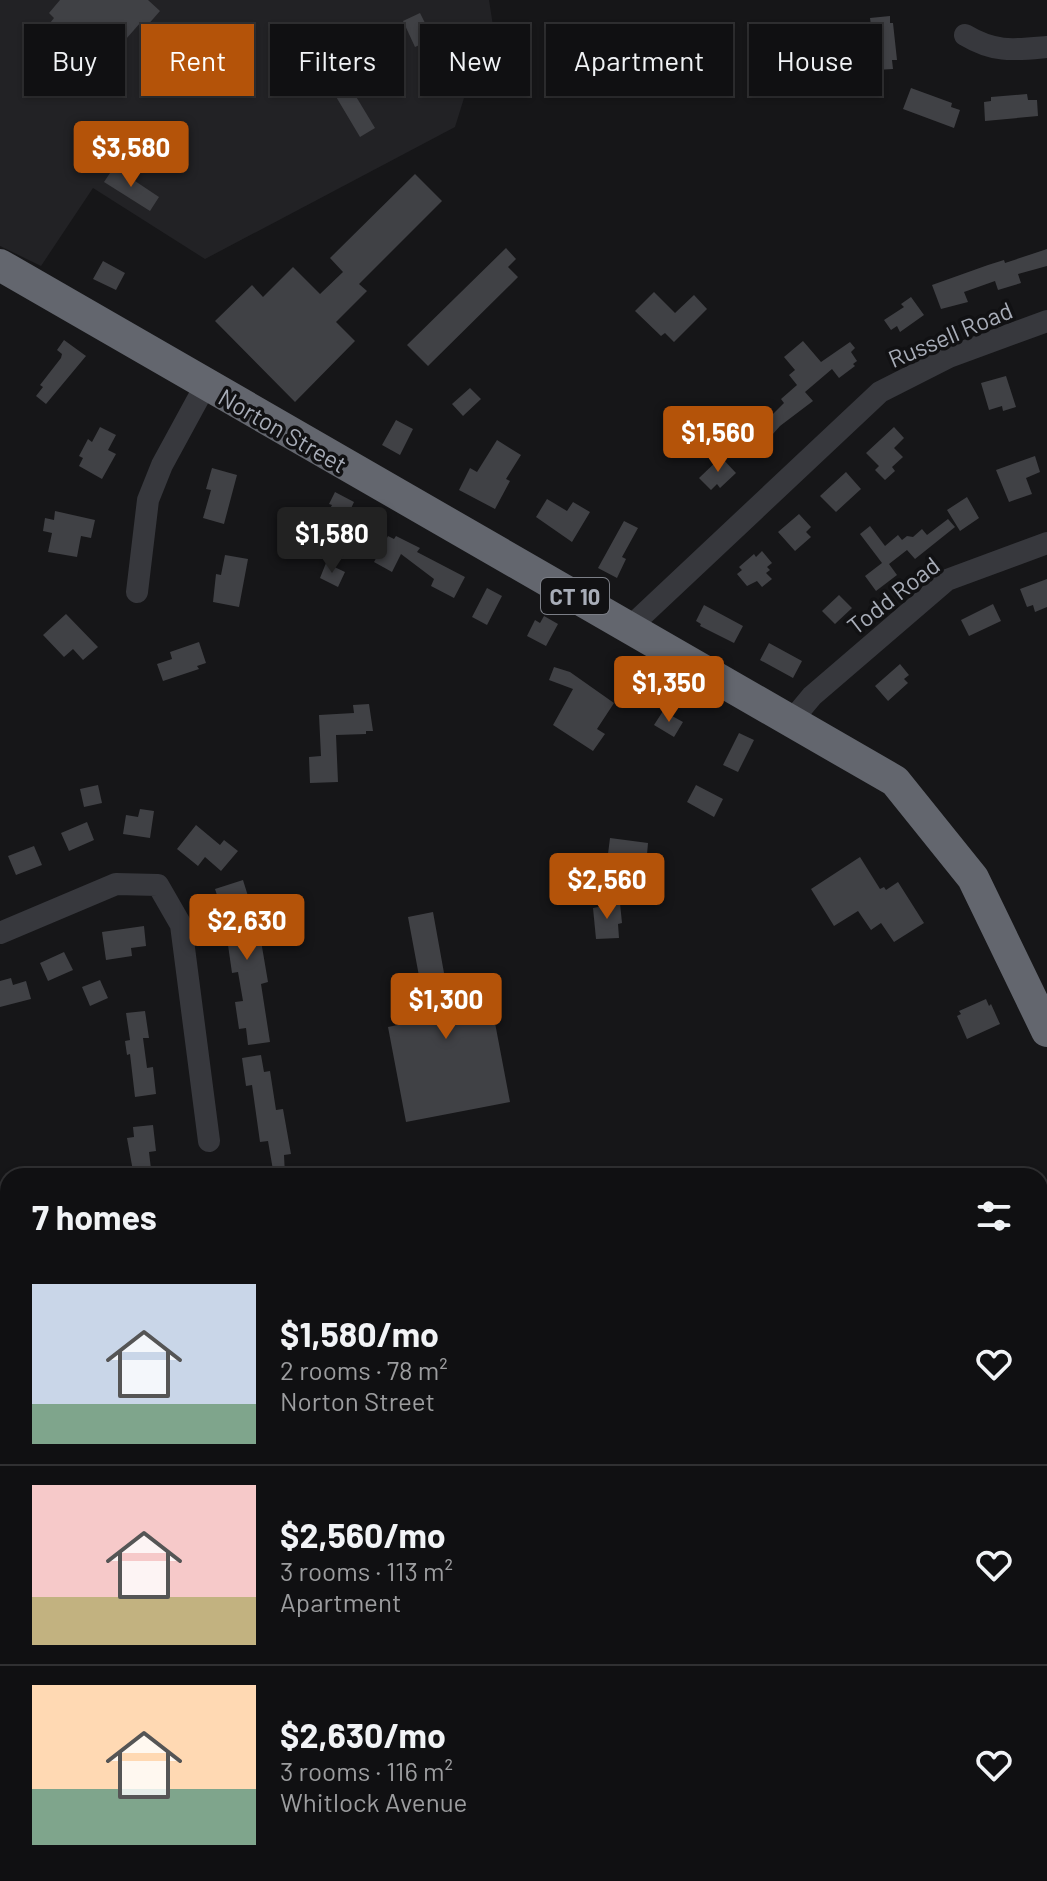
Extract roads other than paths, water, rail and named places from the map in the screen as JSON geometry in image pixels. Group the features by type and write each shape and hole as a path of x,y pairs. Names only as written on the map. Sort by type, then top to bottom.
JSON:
{"highway":[{"name":"Norton Street","path":"0,265 205,386 895,781 973,878 1047,1031"}],"street":[{"path":"965,35 983,46 1006,50 1047,47"},
{"name":"Russell Road","path":"630,627 880,392 949,357 1047,321"},
{"path":"137,592 148,500 162,465 205,386"},
{"name":"Todd Road","path":"792,720 812,696 947,580 1047,543"},
{"path":"0,933 116,884 158,885 181,925 209,1141"}]}
